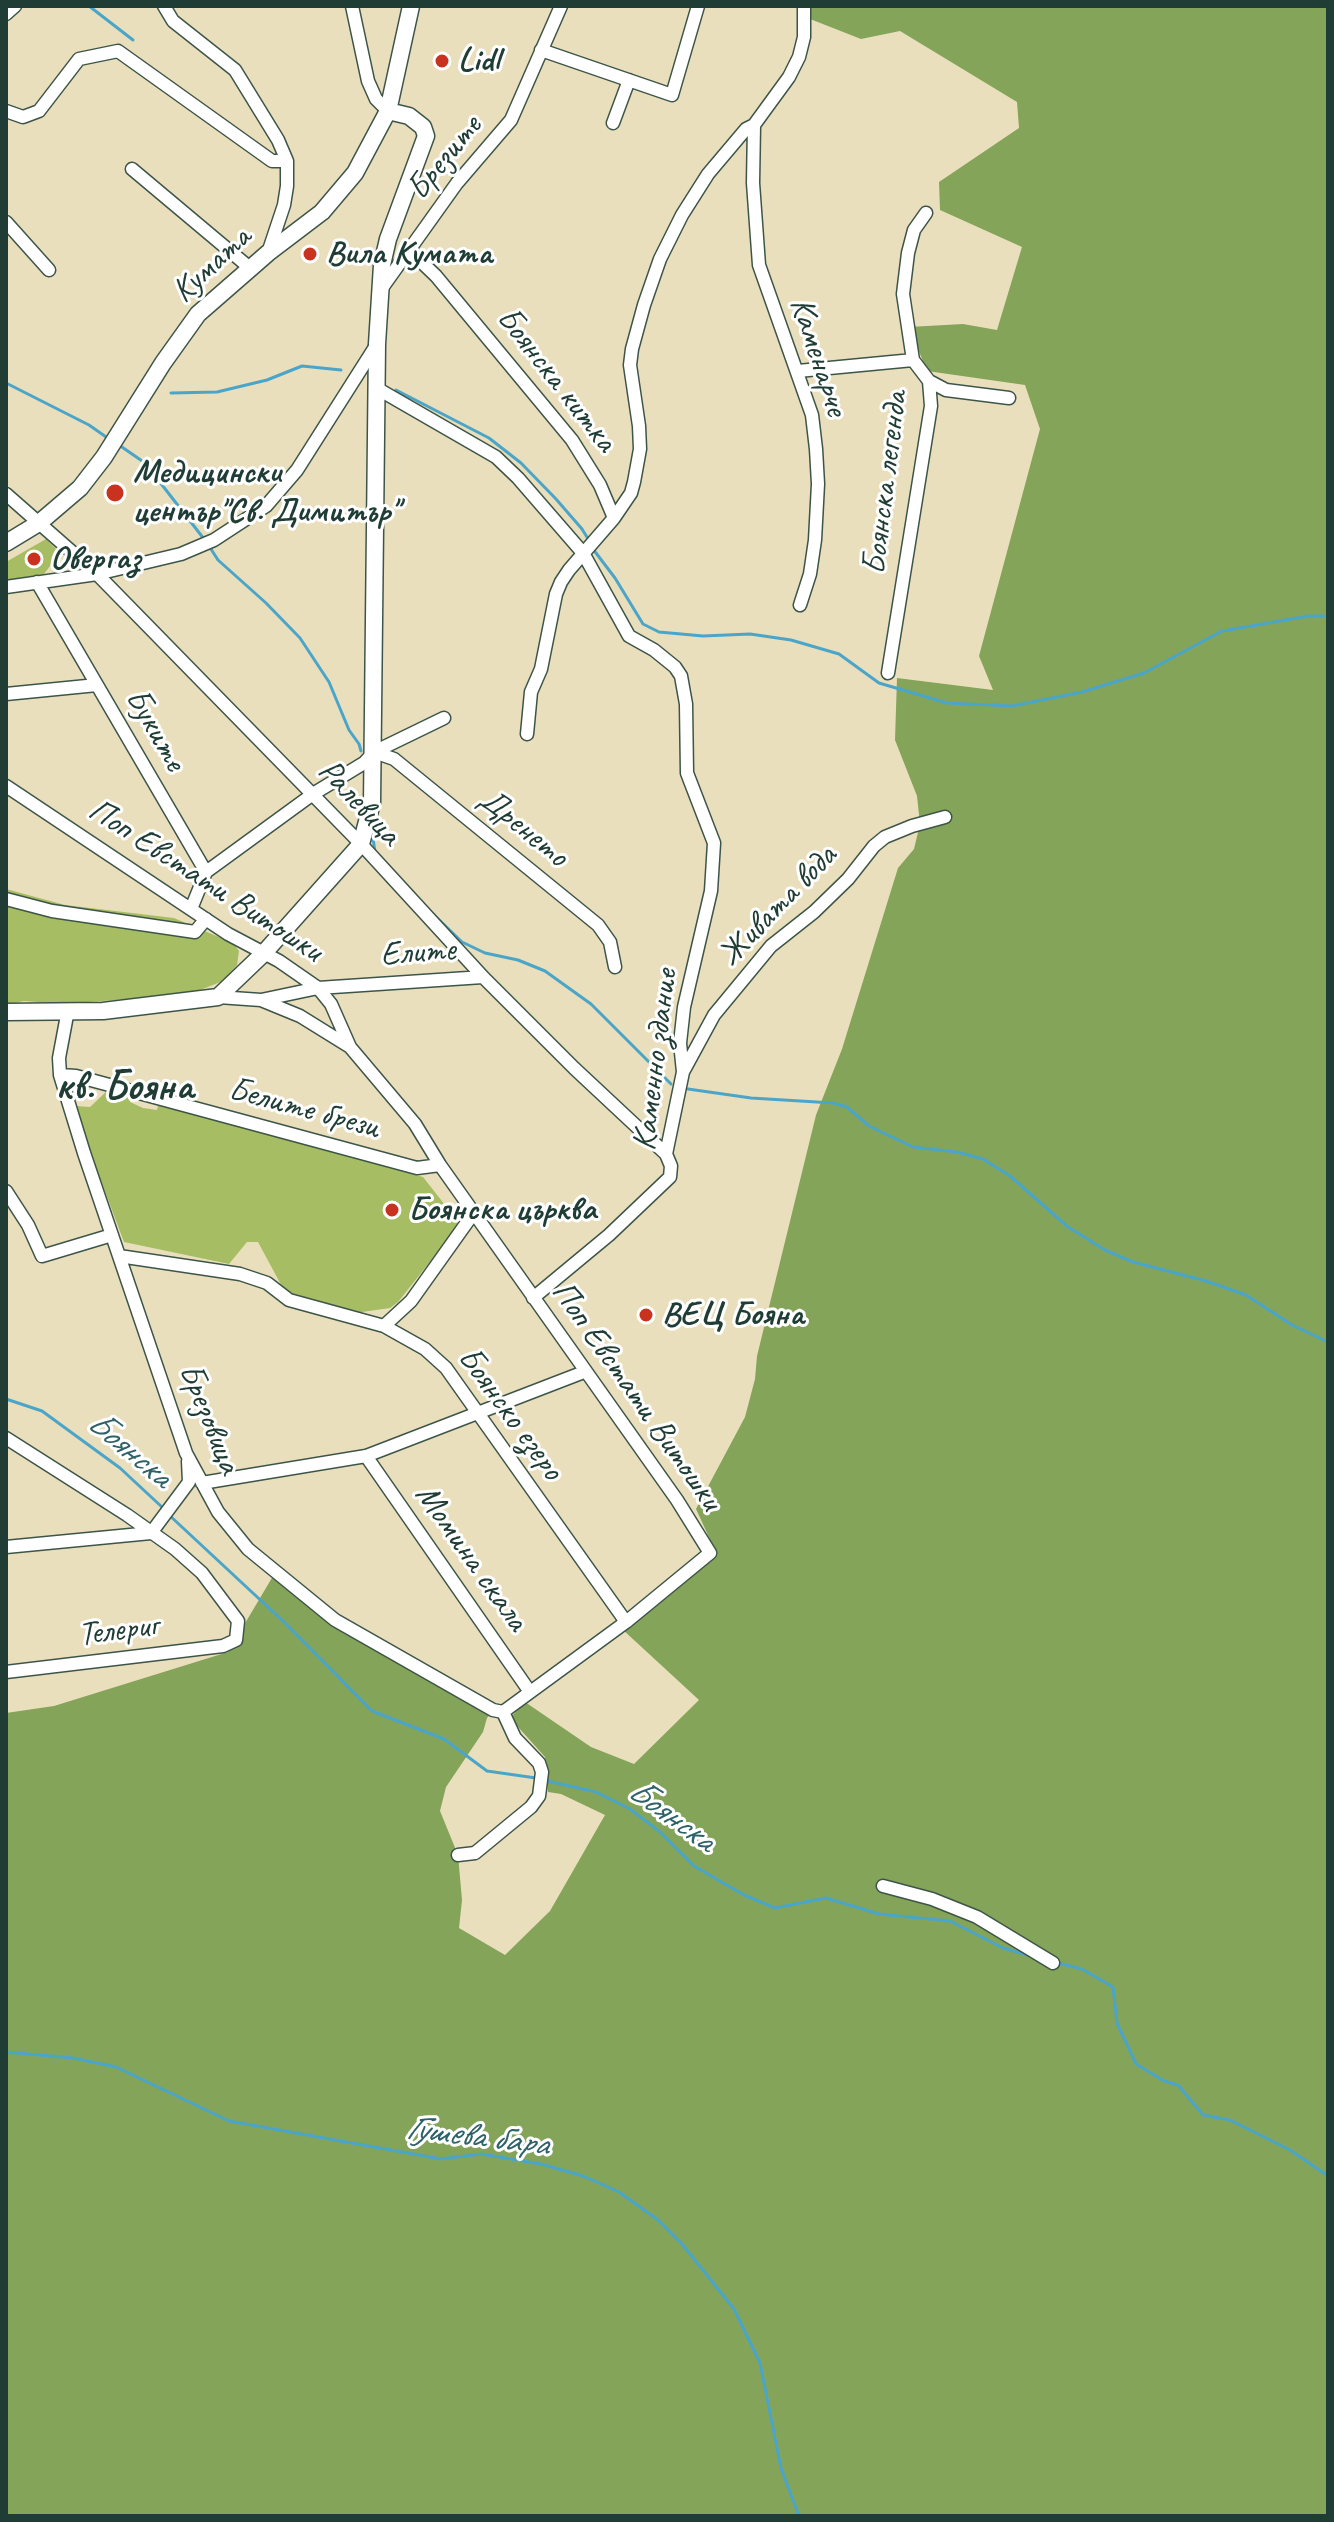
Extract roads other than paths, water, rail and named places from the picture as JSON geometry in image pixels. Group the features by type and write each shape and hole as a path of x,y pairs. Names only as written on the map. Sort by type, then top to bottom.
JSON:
{"main road":[{"name":"Кумата","path":"6,543 39,523 80,488 104,457 198,314 268,253 322,212 355,173 388,111 411,6"},
{"path":"6,1012 103,1011 218,997 263,954 361,844 372,803 374,752 379,294 388,239 426,136 423,127 409,116 388,111"}],"street":[{"path":"6,14 15,6"},
{"path":"164,6 173,21 235,70 278,140 287,161 284,205 268,253"},
{"path":"352,6 368,81 376,99 388,111"},
{"name":"Брезите","path":"379,294 457,183 511,120 561,6"},
{"path":"541,50 672,95 698,6"},
{"path":"527,734 531,692 541,669 556,594 569,570 614,518 631,493 640,449 630,365 635,332 660,259 682,215 708,174 746,129 754,125 789,77 804,37 804,6"},
{"path":"6,111 23,117 39,111 79,59 118,51 272,161 287,161"},
{"path":"613,123 629,80"},
{"name":"Каменарче","path":"754,125 753,183 759,265 812,415 818,484 810,574 800,605"},
{"path":"132,169 250,268"},
{"name":"Боянска легенда","path":"888,673 931,406 929,381 913,360 903,294 904,274 914,230 926,213"},
{"path":"6,222 49,270"},
{"name":"Боянска китка","path":"408,249 436,276 494,343 572,440 600,485 614,518"},
{"path":"6,587 97,574 208,543 266,506 297,470 377,344"},
{"path":"798,371 913,360"},
{"path":"929,381 946,390 1009,398"},
{"path":"378,389 496,457 583,553"},
{"name":"Ралевица","path":"6,494 97,574 361,844 483,977 666,1154"},
{"name":"Каменно здание","path":"533,1298 668,1181 671,1166 666,1154 683,1072 680,1043 684,1007 711,891 714,864 714,843 687,773 688,738 681,676 661,655 629,636 583,553"},
{"name":"Буките","path":"37,582 206,872"},
{"path":"6,694 97,685"},
{"path":"191,909 206,872 313,794 364,763 374,752 444,718"},
{"name":"Дренето","path":"374,752 394,759 598,925 610,942 615,967"},
{"name":"Поп Евстати Витошки","path":"6,786 206,919 279,961 318,988 331,1004 350,1047 415,1124 473,1214 677,1500 710,1553 626,1622"},
{"name":"Живата вода","path":"683,1072 714,1015 771,946 814,912 885,837 945,817"},
{"path":"6,899 52,911 195,932 206,919"},
{"name":"Елите","path":"261,1000 318,988 483,977"},
{"path":"218,997 261,1000 300,1016 350,1047"},
{"name":"Брезовица","path":"68,1010 59,1058 60,1075 186,1453 218,1512 248,1549 335,1620 493,1710 503,1712"},
{"name":"Белите брези","path":"60,1075 76,1076 417,1168 440,1165"},
{"path":"6,1191 28,1225 42,1256 112,1235"},
{"path":"384,1326 411,1301 473,1214"},
{"name":"Боянско езеро","path":"119,1256 240,1274 267,1283 289,1300 384,1326 435,1357 626,1622"},
{"path":"202,1483 366,1456 584,1372"},
{"path":"6,1438 151,1533"},
{"path":"6,1547 151,1533 189,1482 186,1453"},
{"name":"Момина скала","path":"366,1456 530,1692"},
{"name":"Телериг","path":"6,1672 223,1646 236,1640 238,1621 202,1573 151,1533"},
{"path":"458,1855 475,1853 531,1807 539,1796 542,1772 539,1763 515,1738 503,1712 626,1622"},
{"path":"883,1886 932,1899 977,1917 1053,1963"}],"waterway":[{"path":"89,6 133,40"},
{"path":"171,393 217,392 267,380 302,366 341,370"},
{"path":"6,383 89,425 109,439"},
{"path":"396,390 489,438 521,463 556,499 590,542"},
{"path":"119,445 145,463 204,539"},
{"path":"209,546 218,560 300,638 329,682 361,751"},
{"path":"593,549 643,624 659,632 703,636 750,634 791,640 839,654 879,683 947,703 1012,706 1082,692 1144,673 1222,631 1308,616 1328,616"},
{"path":"373,838 375,852"},
{"path":"432,913 462,942 485,953 518,960 545,971 591,1004 671,1084"},
{"path":"688,1089 751,1098 833,1103 847,1107 869,1126 913,1147 957,1152 983,1159 1010,1176 1068,1227 1105,1250 1133,1262 1246,1295 1292,1325 1328,1342"},
{"name":"Боянска","path":"6,1399 42,1411 120,1468 163,1508"},
{"name":"Боянска","path":"168,1514 284,1622 372,1711 444,1739 487,1771 536,1778"},
{"name":"Боянска","path":"543,1780 596,1792 630,1809 659,1831 694,1866 744,1895 775,1908 826,1898 879,1914 950,1921 1003,1948 1031,1956"},
{"name":"Боянска","path":"1058,1963 1082,1969 1113,1987 1117,2023 1136,2064 1164,2081 1178,2085 1203,2115 1230,2120 1290,2150 1328,2176"},
{"name":"Гушева бара","path":"6,2052 73,2058 116,2067 229,2121 441,2159 481,2154 541,2164 583,2176 619,2192 658,2220 682,2244 734,2309 760,2363 781,2468 799,2516"}],"place":[{"name":"Lidl","path":"442,61"},
{"name":"Вила Кумата","path":"310,254"},
{"name":"Медицински център\"Св. Димитър\"","path":"115,493"},
{"name":"Овергаз","path":"34,559"},
{"name":"Боянска църква","path":"392,1210"},
{"name":"ВЕЦ Бояна","path":"646,1315"}],"district":[{"name":"кв. Бояна","path":"124,1088"}]}
